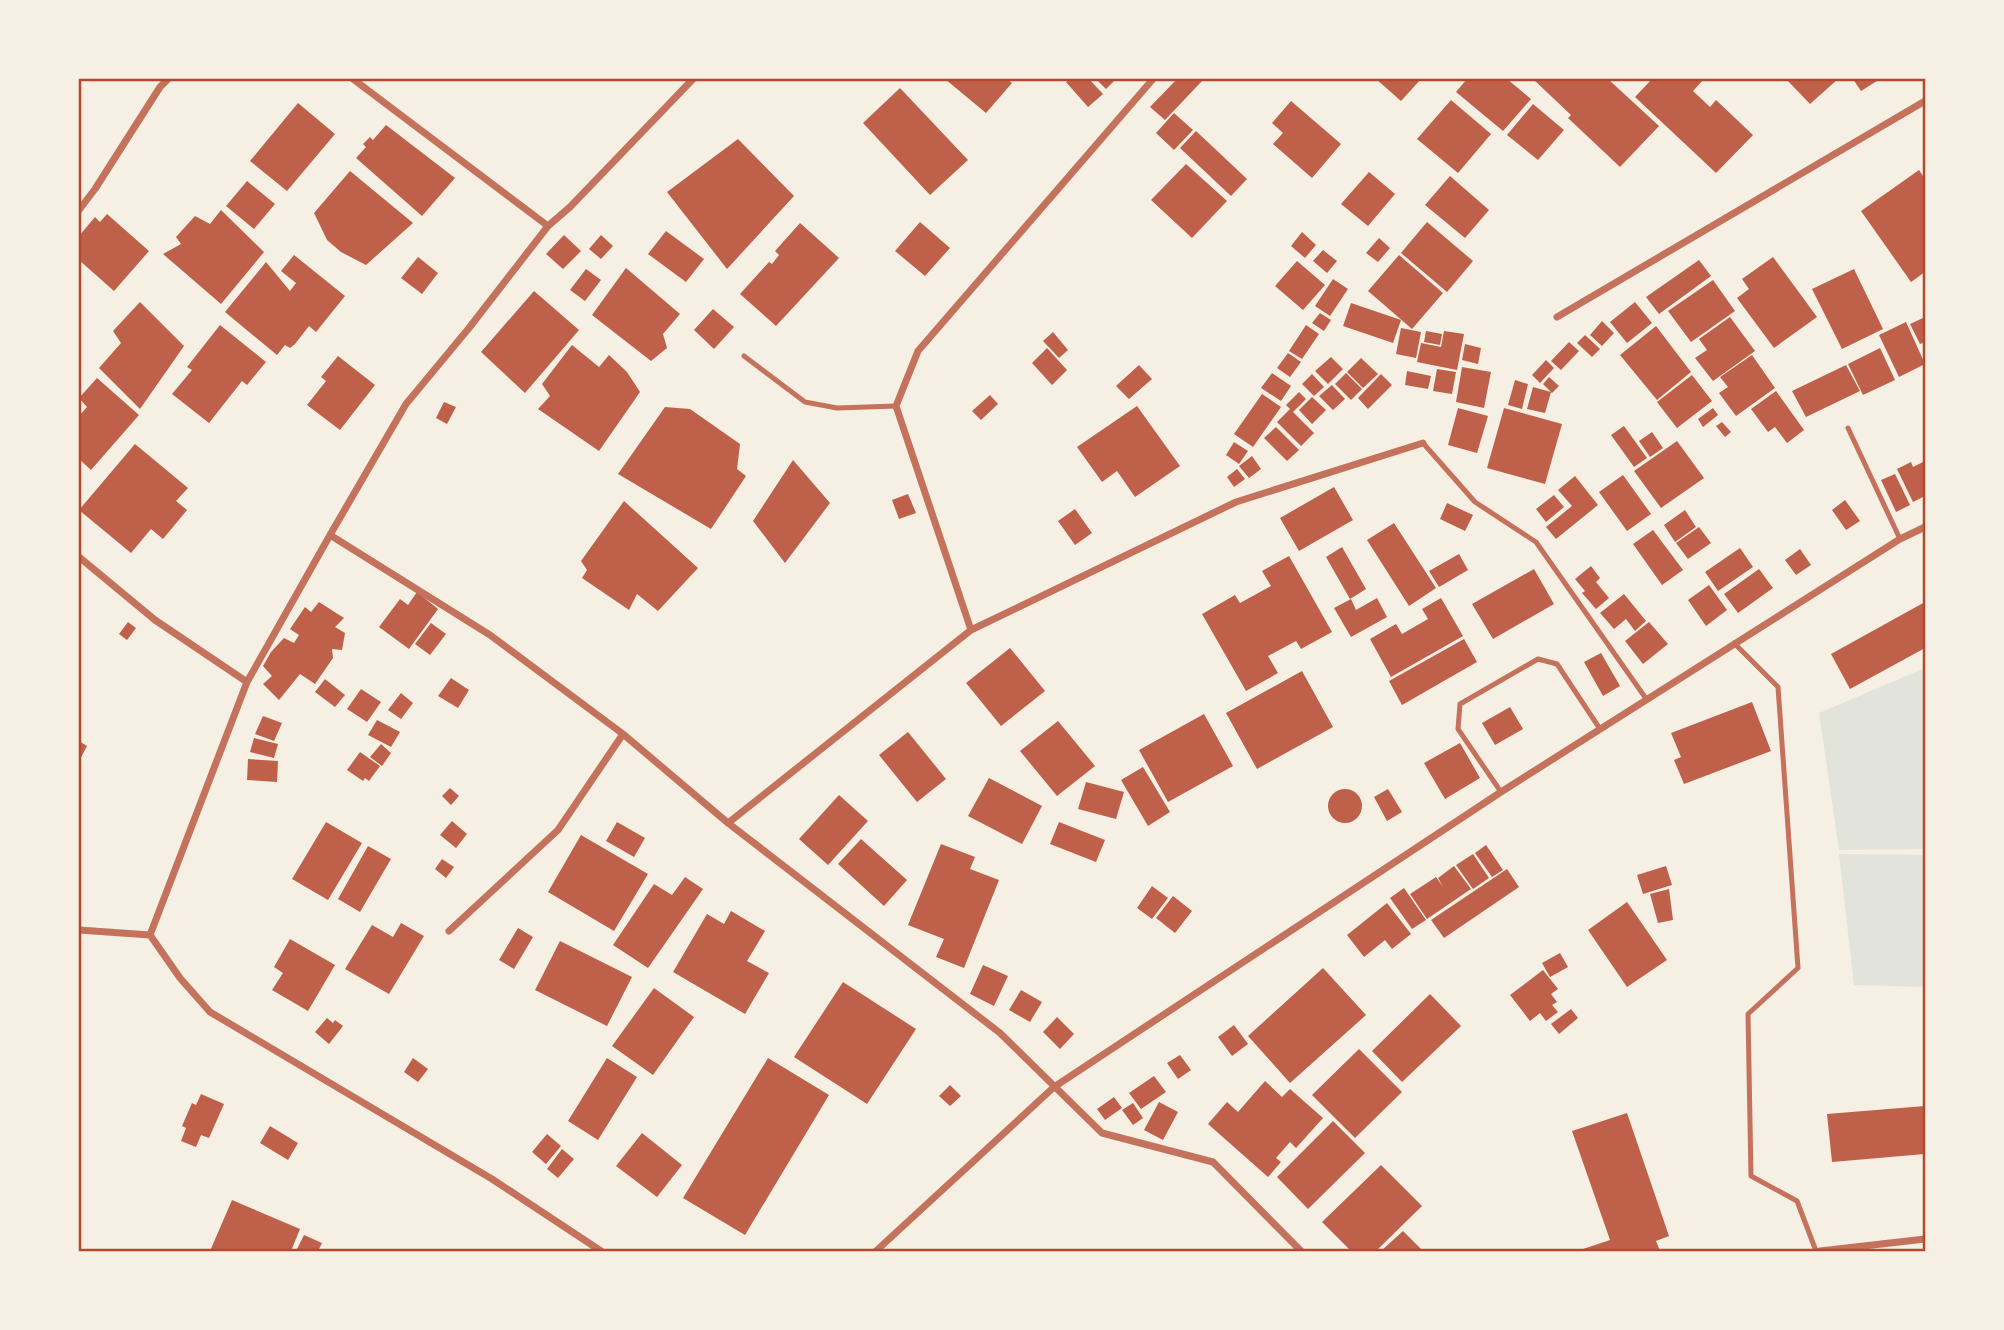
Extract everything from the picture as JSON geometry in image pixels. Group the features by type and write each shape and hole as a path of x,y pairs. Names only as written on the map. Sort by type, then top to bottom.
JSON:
{"street":[{"path":"79,209 160,87 169,79"},
{"path":"353,79 548,226"},
{"path":"150,935 247,682 406,404 548,226 579,198 693,79"},
{"path":"971,630 897,406 918,351 1153,79"},
{"path":"1557,317 1925,101"},
{"path":"729,823 971,630 1236,502 1423,443"},
{"path":"876,1251 1054,1087 1502,792 1900,539 1925,527"},
{"path":"330,535 490,635 623,734 729,823 1000,1033 1102,1133 1213,1162 1301,1251"},
{"path":"79,557 155,620 247,682"},
{"path":"449,931 558,830 623,734"},
{"path":"79,930 150,935"},
{"path":"150,935 180,978 210,1012 492,1179 601,1251"},
{"path":"1818,1251 1925,1239"}],"lane":[{"path":"744,356 805,402 837,408 897,406"},
{"path":"1848,428 1900,539"},
{"path":"1423,443 1475,502 1536,542 1647,700"},
{"path":"1734,643 1778,687 1798,968 1748,1014 1751,1176 1797,1201 1818,1251"},
{"path":"1502,792 1458,729 1460,704 1538,659 1557,664 1600,729"}],"shaded area":[{"path":"1925,668 1925,849 1839,850 1819,713"},
{"path":"1839,854 1925,855 1925,987 1854,985"}],"building":[{"path":"945,79 1007,79 1012,83 986,113"},
{"path":"1070,79 1089,79 1103,94 1088,107 1066,82"},
{"path":"1096,79 1116,79 1106,89"},
{"path":"1177,79 1202,81 1165,120 1150,107"},
{"path":"1376,79 1421,79 1401,101"},
{"path":"1467,79 1507,79 1531,99 1503,131 1456,92"},
{"path":"1533,79 1608,79 1659,126 1620,167 1568,118 1571,115"},
{"path":"1652,79 1703,80 1693,91 1710,107 1716,100 1753,135 1716,173 1635,97"},
{"path":"1786,79 1838,79 1810,104"},
{"path":"1853,79 1880,79 1861,91"},
{"path":"900,88 968,160 930,195 863,123"},
{"path":"1451,100 1491,134 1458,173 1417,139"},
{"path":"1291,101 1341,144 1312,178 1273,144 1283,133 1272,123"},
{"path":"298,103 335,134 287,191 250,161"},
{"path":"1533,104 1564,130 1538,160 1507,135"},
{"path":"1174,113 1193,130 1174,150 1156,133"},
{"path":"386,125 455,178 422,216 356,158 366,147 363,144 370,137 373,140"},
{"path":"1196,131 1247,179 1231,196 1180,148"},
{"path":"738,139 794,196 727,269 667,192"},
{"path":"1186,164 1227,201 1192,238 1151,200"},
{"path":"1919,170 1925,179 1925,272 1911,282 1861,211"},
{"path":"350,171 413,223 366,265 341,252 327,240 314,213"},
{"path":"1369,172 1395,194 1368,226 1341,204"},
{"path":"1450,176 1489,210 1465,238 1425,205"},
{"path":"247,181 275,204 254,229 226,206"},
{"path":"221,210 264,252 221,304 163,254 181,244 176,237 195,216 210,224"},
{"path":"107,214 149,251 114,291 79,260 79,236 95,217 100,222"},
{"path":"920,222 950,248 925,276 895,251"},
{"path":"1427,222 1473,261 1447,292 1401,253"},
{"path":"800,223 839,258 776,326 740,294 769,262 772,264 779,255 775,251"},
{"path":"666,231 704,259 686,282 648,254"},
{"path":"1302,232 1316,245 1305,258 1291,246"},
{"path":"564,235 581,251 563,269 546,254"},
{"path":"601,235 613,246 601,259 589,249"},
{"path":"1379,238 1390,248 1378,262 1366,253"},
{"path":"1323,250 1337,261 1327,273 1313,261"},
{"path":"294,255 345,296 316,332 309,326 295,344 290,348 285,345 277,355 225,312 266,262 290,291 296,283 281,271"},
{"path":"1399,255 1443,293 1412,329 1368,291"},
{"path":"418,257 438,273 422,294 401,278"},
{"path":"1773,257 1817,317 1774,348 1737,298 1749,289 1742,279"},
{"path":"1699,260 1711,276 1659,314 1646,297"},
{"path":"1297,261 1325,285 1303,310 1275,286"},
{"path":"626,268 680,314 663,334 667,348 651,361 592,315"},
{"path":"586,269 601,280 585,301 570,290"},
{"path":"1854,269 1883,329 1842,349 1812,289"},
{"path":"1333,279 1348,289 1330,316 1315,306"},
{"path":"1713,280 1735,311 1691,342 1668,311"},
{"path":"534,291 579,330 525,393 481,352"},
{"path":"140,302 184,346 140,409 99,368 121,343 113,331"},
{"path":"1635,302 1652,323 1627,343 1610,322"},
{"path":"1351,303 1401,320 1393,343 1343,326"},
{"path":"713,309 734,327 714,349 694,330"},
{"path":"1320,313 1331,320 1324,331 1312,323"},
{"path":"1730,317 1755,351 1713,381 1695,358 1707,350 1699,339"},
{"path":"1925,317 1925,342 1920,344 1910,324"},
{"path":"1602,321 1614,333 1602,346 1590,335"},
{"path":"1906,322 1925,364 1899,377 1879,335"},
{"path":"220,325 266,362 247,385 242,381 209,423 172,394 192,370 187,367"},
{"path":"1306,325 1319,334 1302,359 1289,351"},
{"path":"1656,326 1691,372 1657,400 1620,355"},
{"path":"1401,328 1421,332 1416,358 1396,354"},
{"path":"1426,331 1442,334 1440,345 1424,342"},
{"path":"1444,331 1464,334 1457,370 1417,362 1421,343 1441,347"},
{"path":"1053,332 1068,350 1059,358 1043,341"},
{"path":"1585,335 1600,349 1592,357 1577,343"},
{"path":"1569,342 1579,351 1561,370 1551,361"},
{"path":"1465,344 1481,348 1478,364 1462,360"},
{"path":"572,345 599,367 609,355 627,372 640,392 599,451 538,409 550,396 542,384"},
{"path":"1047,348 1067,370 1052,385 1032,363"},
{"path":"1880,348 1895,380 1863,395 1848,364"},
{"path":"1288,353 1301,362 1290,377 1277,368"},
{"path":"1752,355 1775,388 1736,416 1719,393 1728,387 1720,377"},
{"path":"338,356 375,385 340,430 307,405 326,381 321,377"},
{"path":"1331,357 1343,369 1328,384 1315,371"},
{"path":"1361,358 1378,374 1363,388 1347,372"},
{"path":"1546,360 1554,368 1540,383 1532,375"},
{"path":"1139,365 1152,379 1129,399 1116,386"},
{"path":"1846,365 1860,391 1806,417 1792,391"},
{"path":"1462,367 1491,372 1484,408 1456,402"},
{"path":"1437,369 1456,372 1452,394 1433,391"},
{"path":"1407,371 1431,376 1428,389 1405,385"},
{"path":"1272,373 1291,386 1281,401 1261,388"},
{"path":"1346,373 1362,389 1351,400 1335,384"},
{"path":"1312,374 1324,387 1314,396 1302,384"},
{"path":"1381,374 1392,385 1368,409 1358,398"},
{"path":"1692,375 1712,401 1677,428 1657,402"},
{"path":"1549,377 1559,386 1552,393 1543,384"},
{"path":"97,378 139,415 91,470 79,459 79,416 87,407 79,398"},
{"path":"1515,380 1528,384 1522,409 1508,405"},
{"path":"1332,385 1345,399 1333,410 1319,396"},
{"path":"1533,387 1551,392 1545,413 1527,409"},
{"path":"1776,391 1804,430 1787,443 1775,427 1768,432 1751,409"},
{"path":"1299,392 1306,399 1293,412 1314,433 1301,446 1277,422 1290,409 1286,405"},
{"path":"1262,394 1281,407 1253,447 1234,434"},
{"path":"990,395 998,404 981,420 972,411"},
{"path":"1312,397 1326,410 1312,424 1299,410"},
{"path":"444,402 456,407 447,424 436,418"},
{"path":"1137,406 1180,466 1135,497 1117,471 1102,482 1077,447"},
{"path":"665,407 690,409 740,444 737,469 746,476 711,529 618,474"},
{"path":"1458,408 1488,416 1477,453 1448,445"},
{"path":"1504,408 1562,424 1545,484 1487,468"},
{"path":"1713,408 1718,415 1703,427 1698,419"},
{"path":"1722,422 1731,432 1725,437 1716,426"},
{"path":"1624,426 1647,458 1634,467 1611,435"},
{"path":"1276,427 1299,450 1287,461 1264,438"},
{"path":"1652,432 1663,448 1650,457 1639,441"},
{"path":"1677,441 1704,478 1661,508 1634,471"},
{"path":"1234,442 1248,451 1239,464 1226,455"},
{"path":"135,444 188,488 176,501 187,510 163,539 151,529 131,553 79,510"},
{"path":"1252,456 1261,469 1249,478 1239,466"},
{"path":"793,460 830,503 785,563 753,521"},
{"path":"1925,461 1925,496 1913,502 1897,469 1911,462 1913,467"},
{"path":"1237,469 1245,479 1234,487 1227,477"},
{"path":"1895,474 1910,505 1896,512 1881,480"},
{"path":"1623,475 1651,514 1627,531 1599,492"},
{"path":"1575,476 1598,505 1556,539 1546,527 1572,506 1558,490"},
{"path":"1334,487 1353,520 1299,551 1280,518"},
{"path":"908,494 916,513 899,519 892,500"},
{"path":"1554,495 1564,507 1546,522 1536,509"},
{"path":"1845,500 1860,521 1846,530 1832,510"},
{"path":"624,501 698,568 658,611 637,594 629,610 582,578 587,570 581,561"},
{"path":"1447,503 1473,515 1465,531 1440,519"},
{"path":"1075,509 1092,533 1075,545 1058,521"},
{"path":"1685,510 1696,527 1675,542 1664,525"},
{"path":"1394,523 1436,588 1409,606 1367,540"},
{"path":"1699,527 1711,543 1688,559 1676,543"},
{"path":"1653,530 1683,570 1662,585 1633,544"},
{"path":"1342,547 1366,589 1350,599 1326,557"},
{"path":"1740,548 1753,567 1718,591 1705,572"},
{"path":"1800,549 1811,565 1796,575 1785,560"},
{"path":"1459,554 1468,570 1439,587 1429,571"},
{"path":"1289,556 1332,632 1301,649 1296,641 1268,656 1278,673 1246,691 1202,614 1235,595 1240,603 1271,586 1262,571"},
{"path":"1591,566 1600,578 1596,582 1609,598 1596,609 1582,593 1585,591 1575,579"},
{"path":"1534,569 1554,604 1493,639 1472,604"},
{"path":"1759,569 1773,588 1738,613 1724,594"},
{"path":"1709,585 1727,610 1706,626 1688,600"},
{"path":"417,592 438,609 409,649 379,627 400,599 408,605"},
{"path":"1624,594 1646,621 1635,631 1626,619 1614,629 1600,613"},
{"path":"1377,598 1387,617 1351,637 1334,608 1351,599 1356,610"},
{"path":"1441,598 1463,636 1391,677 1370,639 1396,624 1402,634 1428,619 1422,609"},
{"path":"319,602 344,618 335,627 345,633 342,650 332,649 333,658 315,684 300,674 279,700 263,684 272,676 263,666 284,638 294,643 299,635 290,629 305,607 311,612"},
{"path":"1925,602 1925,648 1850,689 1831,654"},
{"path":"128,622 136,628 127,640 119,634"},
{"path":"1649,622 1668,644 1643,664 1625,641"},
{"path":"431,623 446,634 430,655 415,644"},
{"path":"1464,639 1477,662 1402,705 1389,681"},
{"path":"1010,648 1045,691 1001,726 966,683"},
{"path":"1601,653 1620,686 1603,696 1584,662"},
{"path":"1302,671 1333,727 1257,769 1226,713"},
{"path":"451,678 469,690 458,708 438,696"},
{"path":"325,679 345,695 335,707 315,692"},
{"path":"361,689 381,702 367,722 347,709"},
{"path":"401,693 413,703 401,719 388,710"},
{"path":"1752,702 1771,751 1684,784 1674,760 1681,757 1671,733"},
{"path":"1510,707 1523,729 1495,745 1482,723"},
{"path":"1204,714 1233,766 1168,802 1139,750"},
{"path":"263,716 282,723 274,741 255,734"},
{"path":"377,720 400,732 391,747 368,735"},
{"path":"1058,721 1095,766 1057,796 1020,751"},
{"path":"908,732 946,779 917,802 879,755"},
{"path":"254,738 278,744 274,758 250,752"},
{"path":"79,741 87,746 79,761"},
{"path":"1460,743 1480,778 1445,799 1424,763"},
{"path":"381,744 391,753 382,766 370,757"},
{"path":"360,752 380,766 369,781 365,778 363,781 347,770"},
{"path":"248,759 278,761 277,782 247,780"},
{"path":"1143,767 1170,812 1148,826 1121,780"},
{"path":"989,778 1042,806 1022,844 968,816"},
{"path":"1086,782 1124,792 1116,819 1078,809"},
{"path":"450,788 459,796 451,805 442,796"},
{"path":"1345,789 1357,794 1362,806 1357,818 1345,823 1333,818 1328,806 1333,794"},
{"path":"1388,789 1402,812 1387,821 1374,797"},
{"path":"839,795 868,821 828,865 799,839"},
{"path":"452,821 467,834 456,848 440,835"},
{"path":"326,822 362,843 328,900 292,879"},
{"path":"617,822 645,838 634,857 606,841"},
{"path":"1059,822 1105,840 1096,862 1050,844"},
{"path":"581,835 648,874 614,931 548,892"},
{"path":"861,839 907,880 884,906 838,864"},
{"path":"941,844 975,857 970,869 999,880 964,968 936,957 944,939 908,925"},
{"path":"1486,845 1503,870 1492,877 1475,853"},
{"path":"368,846 391,859 360,912 338,899"},
{"path":"1473,854 1489,878 1473,889 1456,865"},
{"path":"442,859 454,867 446,878 435,869"},
{"path":"1454,866 1471,889 1427,919 1410,894 1436,877 1443,887 1438,878"},
{"path":"1666,866 1672,885 1643,894 1637,875"},
{"path":"1507,869 1519,887 1444,938 1431,920"},
{"path":"685,877 703,889 648,968 613,945 654,884 672,895"},
{"path":"1152,886 1168,898 1152,919 1137,908"},
{"path":"1404,888 1426,920 1412,929 1390,898"},
{"path":"1669,889 1673,920 1658,923 1650,894"},
{"path":"1173,896 1192,911 1175,933 1156,918"},
{"path":"1627,902 1667,960 1627,987 1588,930"},
{"path":"1387,903 1411,934 1392,949 1385,940 1364,957 1347,935"},
{"path":"731,911 765,931 747,961 769,973 745,1014 673,972 707,914 724,924"},
{"path":"401,923 424,936 389,994 345,969 372,925 393,937"},
{"path":"518,928 533,937 514,969 499,960"},
{"path":"290,939 335,965 308,1011 272,990 283,973 274,967"},
{"path":"560,941 632,977 607,1026 535,990"},
{"path":"1560,953 1568,967 1550,977 1542,963"},
{"path":"983,965 1008,976 994,1006 970,994"},
{"path":"1323,968 1366,1015 1290,1083 1248,1036"},
{"path":"1543,970 1558,989 1551,994 1557,1002 1552,1005 1558,1012 1546,1021 1540,1013 1530,1021 1510,995"},
{"path":"843,982 916,1029 867,1104 794,1057"},
{"path":"654,988 694,1017 653,1075 612,1046"},
{"path":"1021,990 1042,1002 1030,1022 1009,1010"},
{"path":"1430,994 1461,1026 1402,1082 1372,1051"},
{"path":"1571,1009 1578,1018 1559,1034 1551,1024"},
{"path":"1057,1017 1074,1034 1060,1049 1043,1032"},
{"path":"327,1018 343,1026 329,1044 315,1032"},
{"path":"1234,1025 1248,1044 1232,1056 1218,1037"},
{"path":"1359,1049 1402,1092 1355,1138 1312,1095"},
{"path":"1180,1055 1191,1070 1178,1079 1167,1063"},
{"path":"413,1058 428,1069 418,1082 404,1072"},
{"path":"607,1058 637,1077 598,1140 568,1121"},
{"path":"768,1058 829,1095 745,1235 683,1198"},
{"path":"1154,1076 1166,1092 1141,1109 1129,1093"},
{"path":"1265,1081 1282,1097 1290,1089 1323,1118 1296,1148 1290,1142 1276,1158 1281,1162 1268,1177 1208,1124 1227,1102 1238,1112"},
{"path":"950,1085 961,1096 950,1106 939,1096"},
{"path":"201,1094 224,1104 209,1138 201,1135 196,1147 181,1141 186,1128 182,1126 192,1103 196,1105"},
{"path":"1114,1097 1122,1108 1105,1120 1097,1109"},
{"path":"1159,1102 1178,1112 1163,1140 1144,1130"},
{"path":"1133,1103 1143,1118 1133,1125 1122,1110"},
{"path":"1925,1106 1925,1154 1832,1162 1827,1114"},
{"path":"1627,1113 1669,1236 1656,1241 1660,1251 1577,1251 1610,1240 1572,1131"},
{"path":"1333,1121 1365,1153 1308,1209 1277,1177"},
{"path":"270,1126 298,1143 288,1160 260,1143"},
{"path":"642,1133 682,1165 657,1197 616,1166"},
{"path":"547,1134 561,1146 546,1164 532,1152"},
{"path":"562,1149 574,1159 558,1178 547,1169"},
{"path":"1381,1165 1422,1206 1376,1251 1351,1251 1322,1222"},
{"path":"232,1200 300,1229 291,1251 210,1251"},
{"path":"1403,1231 1423,1251 1381,1251"},
{"path":"304,1235 322,1243 318,1251 296,1251"}]}
